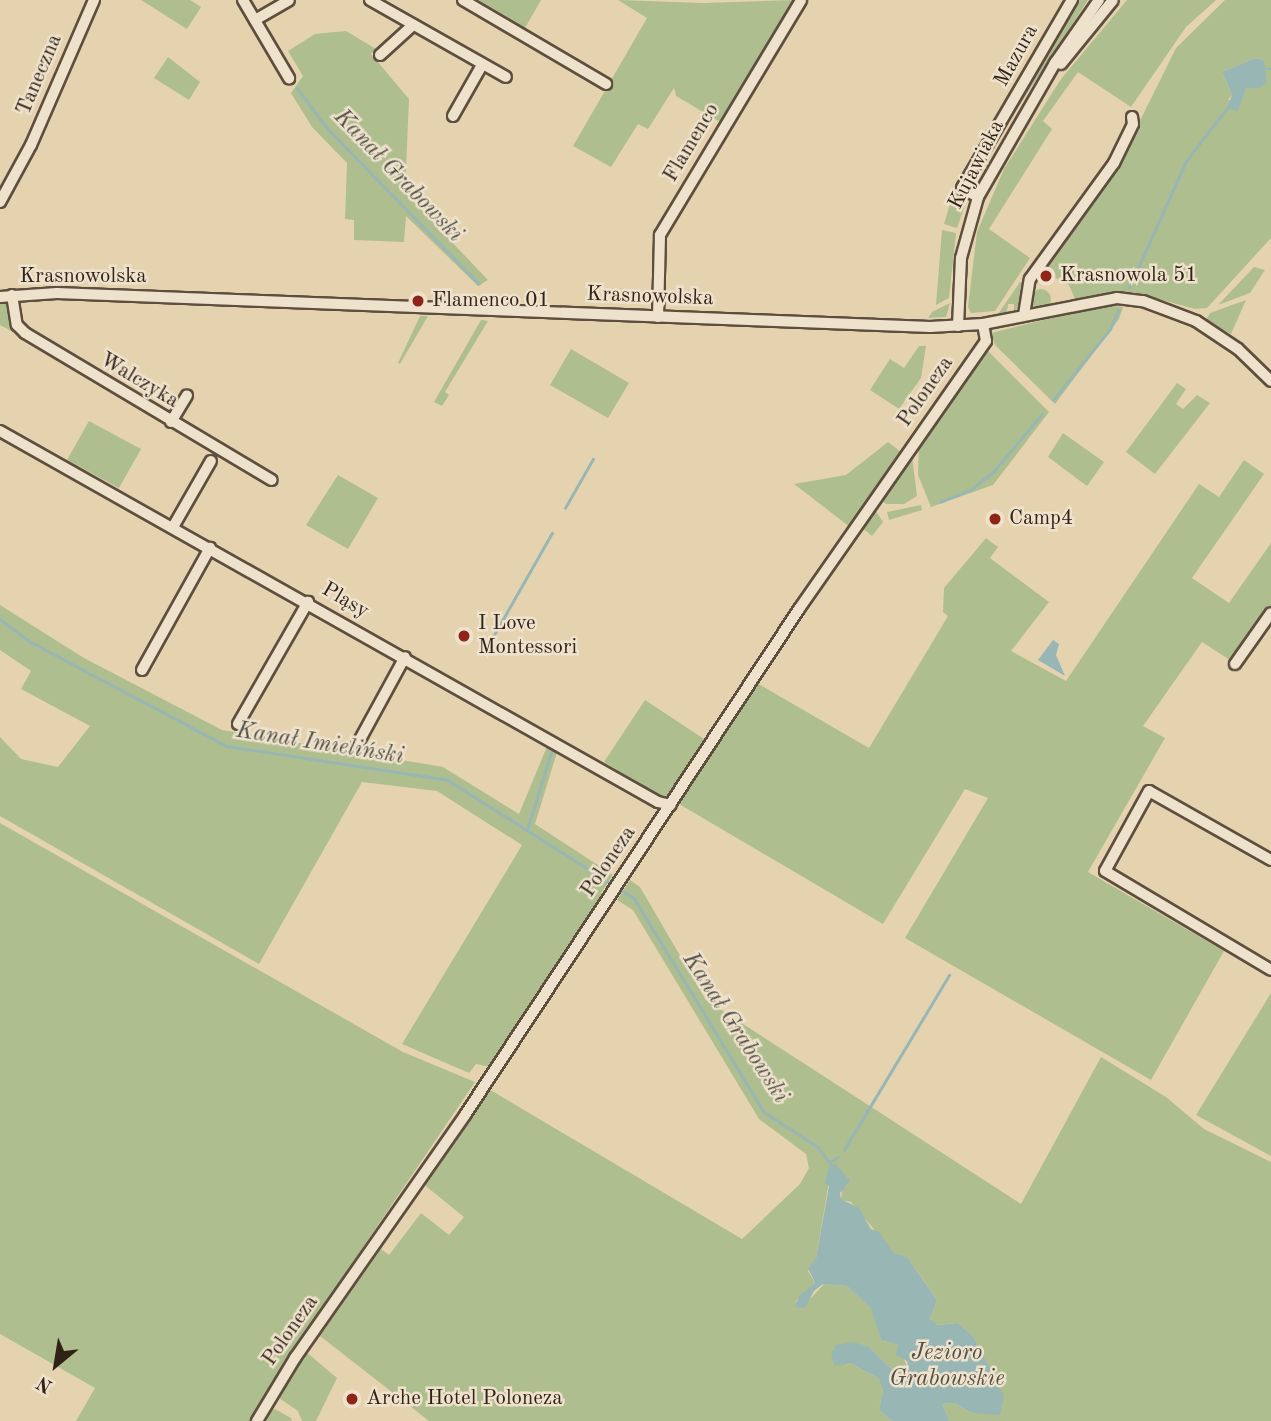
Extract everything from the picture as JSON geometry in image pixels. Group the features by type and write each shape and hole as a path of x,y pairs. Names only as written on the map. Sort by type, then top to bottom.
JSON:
{"street":[{"name":"Taneczna","path":"0,202 31,145 94,0"},
{"path":"243,0 289,78"},
{"path":"255,20 289,0"},
{"path":"370,0 506,77"},
{"path":"463,0 606,85"},
{"name":"Flamenco","path":"658,317 660,235 801,0"},
{"name":"Mazura","path":"978,197 962,188 1072,0"},
{"name":"Kujawiaka","path":"958,326 961,258 978,197 1030,106 1098,0"},
{"name":"Kujawiaka","path":"1030,106 1113,0"},
{"path":"380,55 413,25"},
{"path":"453,116 482,65"},
{"path":"1024,315 1030,279 1114,163 1133,124 1132,117"},
{"name":"Krasnowolska","path":"0,297 57,293 958,326 983,324 1106,298 1143,301 1209,328 1271,381"},
{"name":"Walczyka","path":"12,295 22,331 272,480"},
{"name":"Poloneza","path":"257,1421 295,1357 986,341 983,324"},
{"path":"171,422 187,395"},
{"name":"Pląsy","path":"0,431 308,602 658,802 671,804"},
{"path":"173,527 211,461"},
{"path":"142,670 210,548"},
{"path":"239,724 308,602"},
{"path":"1235,664 1271,613"},
{"path":"358,745 405,657"},
{"path":"1271,860 1149,791 1105,871 1271,970"}],"green space":[{"path":"141,0 190,0 201,7 187,29"},
{"path":"479,0 541,0 525,28"},
{"path":"618,0 703,3 796,0 722,123 676,96 674,88 648,129 638,124 611,167 573,146 647,18"},
{"path":"1078,0 1088,0 1013,115 1012,108"},
{"path":"1127,0 1216,0 1186,27 1131,107 1078,72 1043,121 1052,129 989,229 1030,258 995,311 971,313 968,307 977,232 1004,169 1061,79"},
{"path":"1225,0 1271,0 1271,238 1207,308 1195,309 1133,292 1075,299 1069,285 1040,270 1118,165 1176,48","holes":["1255,58 1264,60 1250,88 1246,87 1239,101 1228,100 1232,95 1222,72"]},
{"path":"346,31 376,49 371,54 409,99 405,193 488,280 478,286 406,216 404,242 354,240 354,220 345,219 347,163 312,127 291,93 303,76 288,51 315,34"},
{"path":"168,57 200,82 189,100 154,78"},
{"path":"954,190 967,199 957,228 944,224"},
{"path":"942,230 956,233 949,298 936,305"},
{"path":"1254,267 1265,270 1250,293 1218,305"},
{"path":"1020,282 1024,282 1018,308 1014,312 1014,304 1008,304 1007,312 998,314"},
{"path":"1041,289 1048,292 1051,299 1048,306 1041,309 1034,306 1031,299 1034,292"},
{"path":"1246,300 1231,334 1206,320 1210,313"},
{"path":"6,302 13,332 0,325 0,303"},
{"path":"950,303 946,317 928,318 932,312"},
{"path":"1105,305 1123,307 1119,319 1055,404 995,345 991,333"},
{"path":"420,316 428,316 400,364 398,363"},
{"path":"481,320 488,321 445,392 449,395 442,406 434,402"},
{"path":"919,346 926,346 921,378 899,409 870,390 890,359 904,368"},
{"path":"571,349 629,383 608,418 550,385"},
{"path":"988,351 1049,412 993,485 931,507 918,475 919,445"},
{"path":"1177,383 1186,389 1176,404 1183,409 1197,395 1210,403 1155,474 1126,452"},
{"path":"89,421 141,449 119,488 67,460"},
{"path":"1063,433 1104,462 1087,486 1048,457"},
{"path":"888,442 901,452 850,527 794,484 846,475"},
{"path":"912,456 917,496 904,504 886,504 881,500"},
{"path":"1244,460 1264,474 1192,578 1229,603 1271,543 1271,608 1233,662 1202,642 1143,726 1165,738 1088,872 1224,951 1151,1080 905,938 988,798 965,789 883,924 679,804 757,683 869,748 948,616 943,612 944,588 986,538 998,547 990,558 1049,602 1011,651 1066,681 1199,484 1219,497"},
{"path":"338,475 378,498 348,549 306,525"},
{"path":"921,505 922,510 889,520 887,512"},
{"path":"874,508 883,522 872,536 861,527"},
{"path":"0,605 84,658 222,730 443,767 519,814 548,744 558,749 535,824 613,875 601,893 605,896 491,1067 476,1064 469,1073 402,1044 522,845 437,791 362,782 259,964 0,816 0,737 21,759 58,767 90,726 21,689 31,671 0,650"},
{"path":"645,700 707,741 672,793 663,798 604,762"},
{"path":"0,823 403,1052 475,1082 296,1346 251,1421 76,1421 95,1388 0,1334"},
{"path":"630,880 640,887 706,1000 1021,1204 1101,1057 1166,1097 1204,1129 1271,1162 1271,1421 950,1421 942,1404 954,1403 972,1413 988,1366 973,1336 958,1323 936,1325 930,1319 937,1300 915,1268 906,1257 894,1253 851,1202 841,1200 842,1189 830,1176 816,1258 808,1271 815,1283 795,1302 811,1298 824,1284 847,1286 872,1308 881,1340 898,1345 909,1371 904,1376 897,1374 869,1347 843,1368 850,1363 878,1378 883,1390 879,1410 892,1421 429,1421 320,1336 381,1249 389,1255 421,1213 449,1235 464,1217 422,1183 487,1088 742,1239 800,1184 809,1168 806,1154 759,1119 633,910 617,900"},
{"path":"1271,993 1271,1156 1196,1115"},
{"path":"305,1351 337,1378 316,1421 302,1421 298,1411 276,1396"},
{"path":"275,1409 292,1421 263,1421 268,1411"}],"water":[{"path":"1255,58 1264,60 1267,82 1259,88 1246,88 1238,111 1227,108 1232,95 1222,72"},
{"path":"1053,640 1059,644 1056,655 1065,676 1038,660"},
{"name":"Jezioro Grabowskie","path":"836,1164 850,1181 840,1193 841,1199 859,1208 871,1229 879,1232 894,1253 907,1257 937,1300 930,1319 937,1325 958,1323 973,1336 1004,1396 1000,1415 972,1413 954,1403 942,1404 950,1421 892,1421 879,1410 883,1390 878,1378 850,1363 835,1366 831,1354 836,1345 853,1342 869,1347 897,1374 904,1376 909,1371 907,1361 896,1355 898,1345 881,1340 871,1308 847,1286 823,1284 814,1291 805,1308 795,1307 799,1296 815,1283 808,1268 816,1258 829,1186 825,1183 829,1167"}],"waterway":[{"path":"1266,69 1271,69"},
{"name":"Kanał Grabowski","path":"297,88 328,129 479,284"},
{"path":"1129,288 1186,161 1227,108"},
{"path":"1053,400 1110,329 1118,311"},
{"path":"940,502 970,490 993,472 1041,415"},
{"name":"Kanał Grabowski","path":"565,508 593,459"},
{"name":"Kanał Grabowski","path":"494,635 552,533"},
{"name":"Kanał Imieliński","path":"0,619 31,642 227,746 448,780 612,884"},
{"name":"Kanał Grabowski","path":"527,830 552,749"},
{"name":"Kanał Grabowski","path":"618,888 634,898 764,1112 818,1147 834,1168"},
{"path":"844,1150 949,975"},
{"path":"831,1161 838,1157"}],"place":[{"name":"Krasnowola 51","path":"1046,276"},
{"name":"Flamenco 01","path":"418,301"},
{"name":"Camp4","path":"995,519"},
{"name":"I Love Montessori","path":"464,636"},
{"name":"Arche Hotel Poloneza","path":"352,1399"}]}
